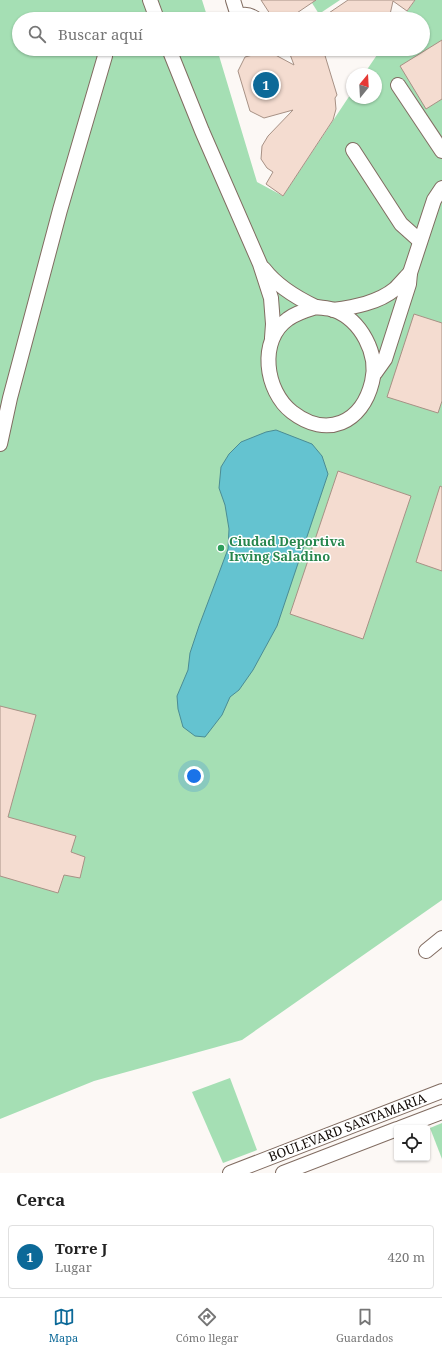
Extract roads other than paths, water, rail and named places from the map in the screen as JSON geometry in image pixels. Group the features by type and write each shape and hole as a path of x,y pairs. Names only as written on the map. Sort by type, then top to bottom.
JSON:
{"street":[{"path":"150,0 154,12"},
{"path":"233,0 235,12"},
{"path":"0,444 10,398 60,210 105,56"},
{"path":"172,56 202,131 260,264 271,298 273,324 268,355 269,370 274,389 291,412 306,421 323,426 338,424 350,419 362,406 370,390 374,373 373,358 366,340 358,328 346,316 333,310"},
{"path":"398,85 442,151"},
{"path":"353,150 401,224 420,241"},
{"path":"374,373 385,360 409,284 410,273 420,241 434,200 442,188"},
{"path":"260,264 268,274 285,289 298,299 316,308"},
{"path":"271,341 278,329 287,319 302,311 316,308 333,310 359,305 385,295 394,289 410,273"},
{"path":"426,951 442,938"},
{"name":"BOULEVARD SANTAMARIA","path":"230,1173 442,1091"},
{"name":"BOULEVARD SANTAMARIA","path":"408,1125 442,1112"},
{"name":"BOULEVARD SANTAMARIA","path":"284,1173 394,1130"}],"water":[{"path":"276,430 312,444 322,456 328,474 277,626 253,670 239,690 230,697 222,715 205,737 195,736 183,727 178,709 177,696 188,670 190,653 199,626 228,549 229,529 225,505 219,488 221,467 229,454 241,442 266,432"}],"place":[{"name":"Torre J","path":"266,85"},
{"name":"Ciudad Deportiva Irving Saladino","path":"221,548"}]}
